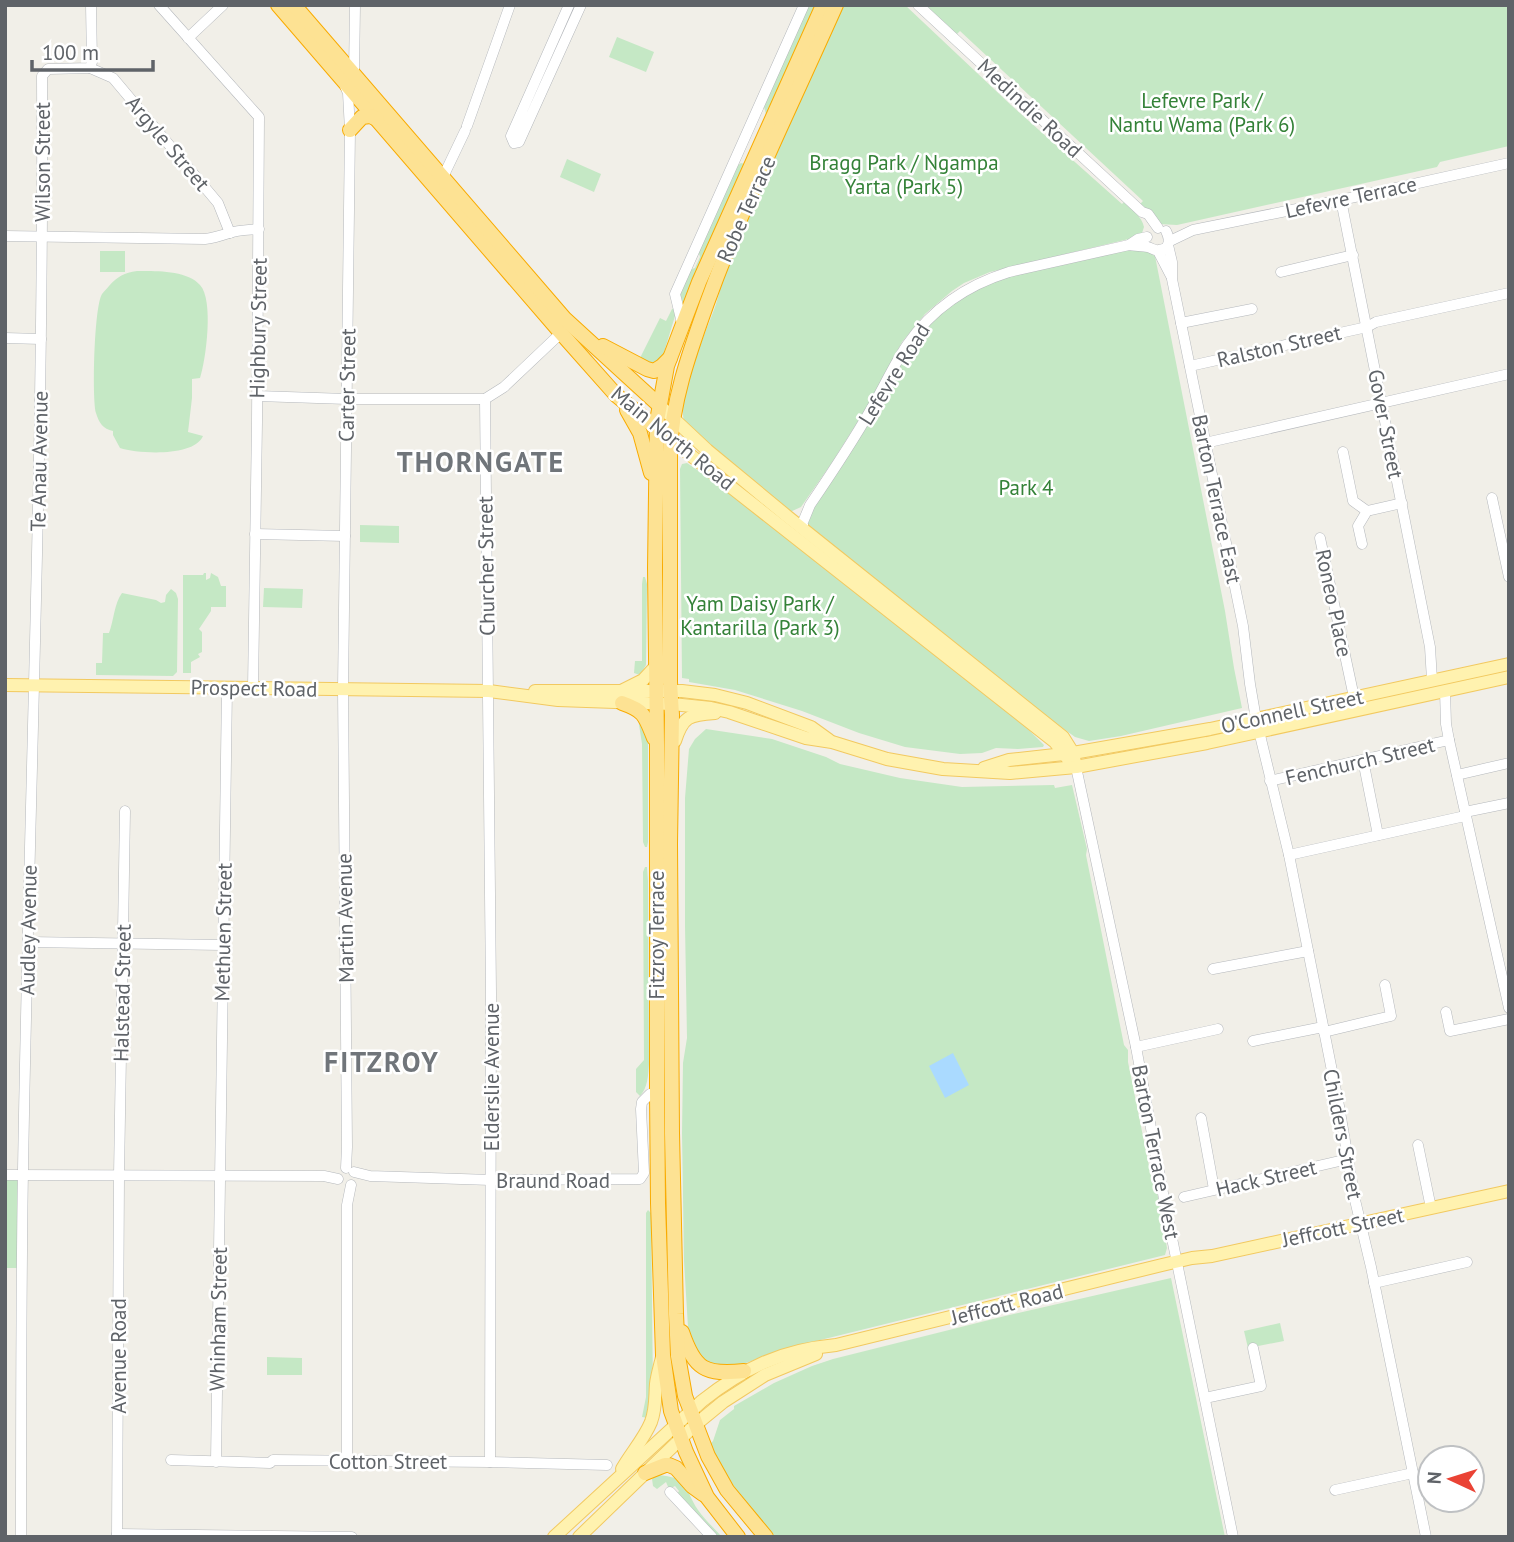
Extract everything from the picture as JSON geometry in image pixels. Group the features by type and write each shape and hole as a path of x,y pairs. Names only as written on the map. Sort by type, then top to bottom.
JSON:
{"highway":[{"name":"Main North Road","path":"278,5 349,78 568,331 616,395 670,439"},
{"name":"Main North Road","path":"294,5 334,61"},
{"name":"Robe Terrace","path":"657,429 659,405 670,358 682,325 823,5"},
{"path":"813,27 828,5"},
{"name":"Robe Terrace","path":"673,418 694,339 722,263 836,5"},
{"path":"770,121 778,121 799,75 816,51"},
{"name":"Main North Road","path":"349,78 377,119 438,181"},
{"path":"350,130 362,117 377,119"},
{"path":"752,161 756,172 755,187"},
{"name":"Main North Road","path":"568,331 659,405"},
{"path":"568,331 654,371 670,358"},
{"path":"616,395 640,433 656,495"},
{"name":"Fitzroy Terrace","path":"673,418 655,667 656,697 664,748 670,844 672,1133 678,1356 685,1396 702,1444 721,1480 766,1537"},
{"name":"Fitzroy Terrace","path":"657,429 656,495 671,697 664,748 656,859 658,1203 663,1355 668,1396 678,1432 707,1497"},
{"path":"621,697 643,713 664,748"},
{"path":"656,859 670,844"},
{"path":"656,1013 663,988 663,929 671,926"},
{"path":"657,1094 664,1087 664,1059 672,1038"},
{"path":"658,1203 666,1196 666,1161 672,1133"},
{"path":"676,1314 694,1361 720,1373 744,1371"},
{"path":"645,1473 665,1465 676,1468 692,1486 707,1497 738,1537"}],"main road":[{"name":"Main North Road","path":"659,405 706,450 1063,737 1069,753"},
{"name":"Main North Road","path":"670,439 1069,753"},
{"name":"O'Connell Street","path":"1069,753 1257,725 1438,685 1509,664"},
{"path":"621,697 655,667"},
{"name":"O'Connell Street","path":"1438,685 1509,677"},
{"name":"Prospect Road","path":"5,685 489,691 558,701 715,695 747,703 811,726 832,742"},
{"name":"Prospect Road","path":"671,697 729,712 806,738 832,742 875,756 943,769 1010,773 1076,767"},
{"path":"664,748 679,726 692,716 729,712"},
{"name":"O'Connell Street","path":"1076,767 1207,743 1257,725"},
{"name":"Prospect Road","path":"977,770 1009,760 1069,753"},
{"path":"1069,753 1076,767"},
{"name":"Jeffcott Street","path":"1177,1262 1509,1191"},
{"name":"Jeffcott Road","path":"692,1418 723,1384 765,1361 1177,1262"},
{"name":"Jeffcott Road","path":"692,1418 765,1375 836,1345"},
{"path":"619,1476 650,1423 663,1355"},
{"path":"579,1537 645,1473 692,1418"},
{"path":"554,1537 619,1476 678,1432"}],"street":[{"path":"90,68 91,5"},
{"name":"Highbury Street","path":"159,5 259,117 253,688"},
{"path":"188,38 223,5"},
{"name":"Carter Street","path":"343,690 350,130 348,93 355,33 355,5"},
{"path":"438,181 466,128 510,5"},
{"path":"569,5 511,136 514,143 519,142 581,5"},
{"name":"Robe Terrace","path":"682,325 675,294 804,5"},
{"name":"Medindie Road","path":"918,5 1142,212 1148,214 1158,239"},
{"path":"334,61 347,48 355,33"},
{"name":"Argyle Street","path":"90,68 113,78 218,203 230,233"},
{"name":"Wilson Street","path":"43,237 42,76 48,69 90,68"},
{"path":"755,114 770,121"},
{"path":"737,154 752,161"},
{"name":"Lefevre Terrace","path":"1158,239 1179,229 1194,230 1509,163"},
{"name":"Gover Street","path":"1341,200 1449,740 1465,814 1504,961 1509,1008"},
{"path":"5,236 205,239 259,229"},
{"name":"Te Anau Avenue","path":"34,685 43,237"},
{"name":"Lefevre Road","path":"803,529 810,505 871,410 907,345 930,317 945,304 991,277 1158,239"},
{"name":"Barton Terrace East","path":"1158,239 1172,279 1243,626 1257,725"},
{"path":"1281,272 1353,255"},
{"name":"Ralston Street","path":"1190,366 1509,293"},
{"path":"1181,323 1252,309"},
{"path":"257,396 346,400 485,399 505,387 568,331"},
{"path":"5,338 41,339"},
{"path":"1205,443 1509,374"},
{"name":"Churcher Street","path":"485,399 489,691"},
{"path":"1343,452 1353,501 1367,511 1402,503"},
{"path":"1492,498 1509,577"},
{"name":"Lefevre Road","path":"788,517 810,505"},
{"path":"1362,544 1359,526 1367,511"},
{"path":"255,534 345,536"},
{"name":"Roneo Place","path":"1320,538 1355,703"},
{"name":"Audley Avenue","path":"21,1537 23,1175 34,685"},
{"name":"Methuen Street","path":"221,1176 226,688"},
{"name":"Martin Avenue","path":"343,690 348,1205 347,1461"},
{"name":"Elderslie Avenue","path":"489,691 490,1462"},
{"name":"Childers Street","path":"1257,725 1289,855 1355,1200 1362,1223 1426,1537"},
{"name":"Fenchurch Street","path":"1270,781 1449,740"},
{"path":"1363,760 1378,835"},
{"path":"1457,775 1509,763"},
{"name":"Barton Terrace West","path":"1076,767 1136,1047 1233,1537"},
{"path":"1289,855 1509,803"},
{"name":"Halstead Street","path":"119,1175 125,811"},
{"path":"28,942 222,945"},
{"path":"1213,969 1308,951"},
{"path":"1253,1041 1391,1016 1385,985"},
{"path":"1446,1012 1450,1031 1509,1019"},
{"path":"1136,1047 1218,1029"},
{"name":"Braund Road","path":"347,1176 491,1180 640,1179 644,1173 641,1109 645,1098 650,1094 657,1094"},
{"path":"1201,1118 1214,1189"},
{"path":"1418,1145 1432,1208"},
{"name":"Hack Street","path":"1184,1197 1348,1159"},
{"path":"5,1175 347,1176"},
{"name":"Avenue Road","path":"117,1535 119,1175"},
{"name":"Whinham Street","path":"216,1462 221,1176"},
{"path":"1374,1283 1468,1262"},
{"path":"1205,1398 1261,1386 1253,1348"},
{"name":"Cotton Street","path":"170,1460 607,1465"},
{"path":"1335,1490 1413,1473"},
{"path":"670,1492 712,1537"},
{"path":"117,1535 352,1537"}],"green space":[{"path":"808,5 816,5 766,114 764,107"},
{"name":"Bragg Park / Ngampa Yarta (Park 5)","path":"842,5 905,5 1011,105 1122,204 1124,202 1130,207 1144,227 1142,233 1133,238 990,272 952,291 925,314 902,342 867,407 831,464 801,507 790,512 782,510 684,421 683,410 689,380 716,304 726,266"},
{"name":"Lefevre Park / Nantu Wama (Park 6)","path":"926,5 1509,5 1509,146 1440,162 1437,167 1177,225 1159,224 1140,204 1143,201 960,31 956,35"},
{"path":"617,37 654,52 646,72 609,57"},
{"path":"567,159 601,174 594,192 560,177"},
{"path":"745,164 683,304 680,293 689,270 695,268 700,257 698,250 737,166"},
{"name":"Park 4","path":"1129,246 1143,249 1155,256 1242,708 1089,741 1075,737 975,665 804,522 840,468 910,346 931,318 979,285"},
{"path":"100,251 125,251 125,272 100,272"},
{"path":"137,271 170,272 187,276 200,285 207,303 208,330 204,358 200,378 192,379 188,432 203,436 198,443 178,451 140,452 120,448 113,431 102,425 96,413 94,352 99,302 102,294 115,280"},
{"path":"675,308 662,359 657,364 640,358 660,318 666,321"},
{"name":"Yam Daisy Park / Kantarilla (Park 3)","path":"687,463 723,487 867,599 1029,730 1043,747 996,748 982,753 960,754 905,747 735,690 689,682 689,679 682,678 680,469 682,464"},
{"path":"360,525 399,526 399,543 360,542"},
{"path":"204,573 206,580 211,573 218,577 221,586 226,586 226,607 211,607 199,629 202,632 202,652 198,654 200,657 191,662 191,673 183,673 183,575"},
{"path":"643,577 647,584 646,665 640,675 634,673 635,661 642,661"},
{"path":"264,588 303,589 302,608 263,607"},
{"path":"171,589 178,599 177,672 173,676 96,675 96,663 102,663 103,633 109,633 122,593 161,603 165,602"},
{"path":"638,718 648,740 647,847 643,842 642,744"},
{"path":"706,729 772,739 840,764 900,778 962,787 1054,785 1055,788 1072,785 1087,849 1124,1045 1128,1050 1128,1062 1151,1176 1156,1186 1167,1248 1165,1255 788,1348 729,1369 704,1364 689,1344 684,1261 682,1133 683,1063 687,1038 685,798 689,749"},
{"path":"645,867 648,881 649,1064 646,1085 640,1096 636,1092 636,1069 644,1060"},
{"path":"5,1175 23,1175 22,1268 5,1268"},
{"path":"648,1210 651,1213 653,1389 648,1418 642,1417 646,1397"},
{"path":"1171,1278 1225,1537 773,1537 738,1493 710,1444 720,1420 734,1409 734,1406 774,1383 812,1366 1005,1316"},
{"path":"1280,1323 1284,1341 1248,1348 1244,1331"},
{"path":"267,1357 302,1358 302,1375 267,1375"},
{"path":"657,1475 681,1481 701,1514 722,1537 716,1537 677,1494 679,1491 675,1486 669,1489 666,1482 657,1489 653,1486 652,1479"}],"water":[{"path":"953,1053 969,1085 945,1098 929,1066"}],"district":[{"name":"THORNGATE","path":"481,461"},
{"name":"FITZROY","path":"382,1061"}]}
